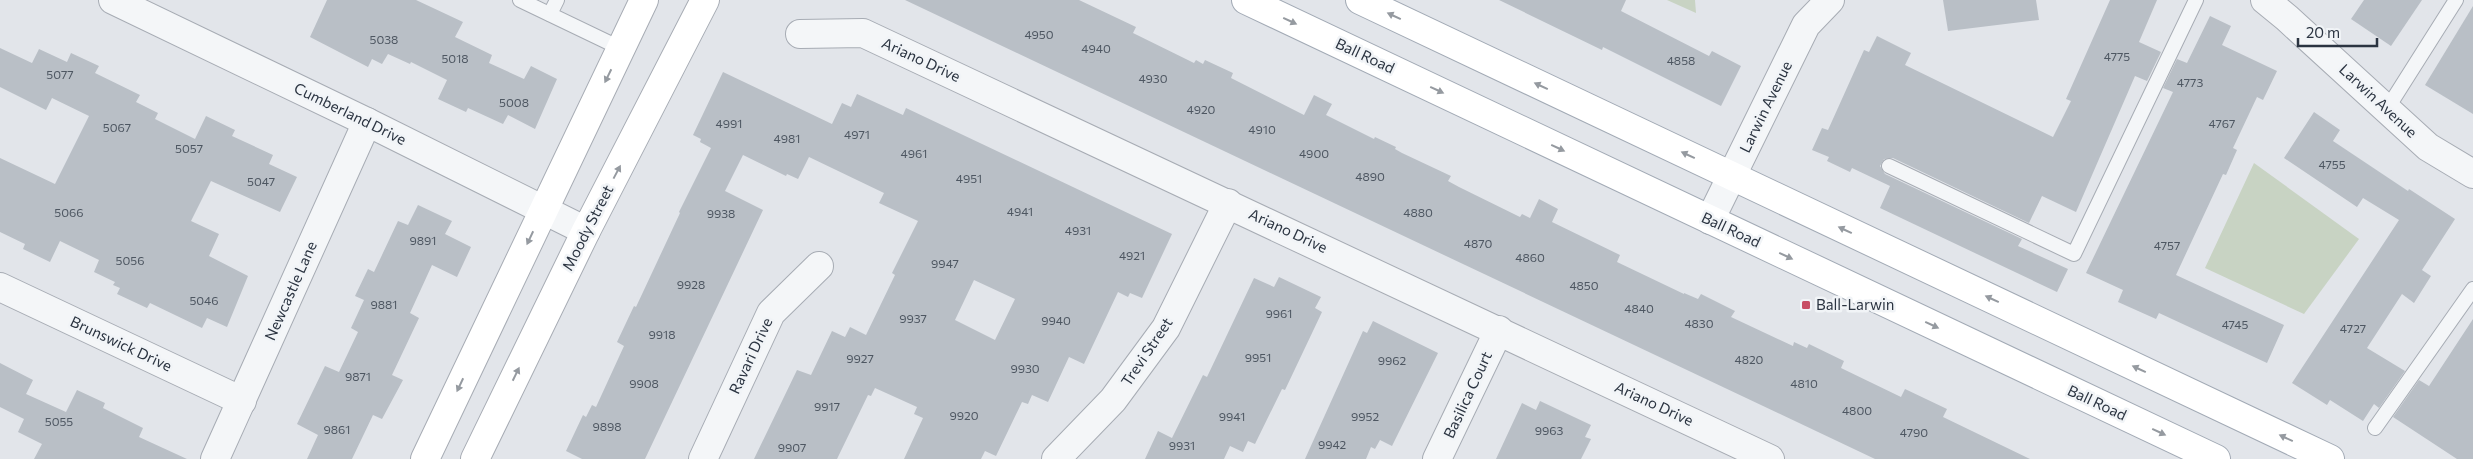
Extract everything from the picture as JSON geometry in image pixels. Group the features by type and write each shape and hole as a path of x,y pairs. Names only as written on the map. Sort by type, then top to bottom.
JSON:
{"main road":[{"path":"425,459 644,0"},
{"name":"Moody Street","path":"475,459 586,231 705,0"},
{"name":"Ball Road","path":"1246,0 2216,459"},
{"path":"1360,0 2330,459"}],"street":[{"name":"Cumberland Drive","path":"112,0 367,122 586,231"},
{"name":"Larwin Avenue","path":"1710,220 1806,25 1830,0"},
{"name":"Larwin Avenue","path":"2265,0 2428,147 2473,174"},
{"name":"Ariano Drive","path":"800,34 863,33 1498,330 1768,459"},
{"name":"Newcastle Lane","path":"215,459 367,122"},
{"name":"Trevi Street","path":"1056,459 1113,400 1166,328 1228,203"},
{"name":"Ravari Drive","path":"703,459 771,313 819,266"},
{"name":"Brunswick Drive","path":"0,287 242,401"},
{"name":"Basilica Court","path":"1437,459 1498,330"}],"lane":[{"path":"520,0 620,48"},
{"path":"550,14 557,0"},
{"path":"1889,166 2074,254 2196,0"},
{"path":"2386,109 2456,0"},
{"path":"2375,428 2473,289"}],"green space":[{"path":"1667,0 1695,0 1696,13"},
{"path":"2254,163 2359,239 2304,314 2205,268"}],"building":[{"path":"327,0 416,0 463,22 455,37 492,55 489,63 524,79 531,66 557,79 535,129 508,115 503,124 468,108 466,112 438,99 447,80 411,62 410,64 388,54 382,64 372,59 368,67 310,37"},
{"path":"905,0 1079,0 1136,27 1133,33 1194,63 1196,60 1203,64 1205,60 1233,73 1231,78 1304,115 1314,95 1332,104 1326,115 1374,139 1375,137 1396,147 1395,149 1402,153 1451,176 1448,181 1459,187 1520,217 1522,214 1530,218 1539,199 1558,209 1552,222 1620,255 1617,262 1684,294 1698,299 1701,294 1735,311 1731,317 1793,346 1794,342 1807,348 1809,344 1844,361 1841,368 1901,397 1905,389 1947,409 1943,417 2030,459 1875,459"},
{"path":"1499,0 1626,0 1621,11 1709,56 1712,51 1741,66 1721,106 1603,47 1602,50"},
{"path":"1943,0 2036,0 2039,20 1948,31"},
{"path":"2110,0 2157,0 2139,42 2161,52 2147,81 2135,76 2076,212 2042,196 2029,223 1893,158 1884,159 1880,166 1885,174 2022,239 2018,246 2068,269 2057,292 1880,208 1890,186 1852,168 1850,172 1827,161 1829,157 1812,150 1822,128 1828,130 1864,50 1869,52 1877,36 1911,53 1905,65 2053,137 2071,101 2066,99"},
{"path":"2364,0 2422,0 2391,46 2351,19"},
{"path":"2473,6 2473,114 2425,85"},
{"path":"2210,16 2231,26 2222,45 2277,71 2263,100 2257,97 2233,148 2237,150 2226,175 2223,174 2176,275 2284,325 2267,363 2159,313 2156,319 2118,302 2123,290 2086,273 2173,92 2163,88 2177,59 2187,63"},
{"path":"0,48 32,63 39,49 67,62 71,53 99,66 95,73 140,95 136,102 158,113 155,119 195,139 206,116 235,130 232,136 273,155 269,164 297,177 280,212 211,181 191,221 219,234 209,256 248,276 227,327 207,318 202,328 150,303 147,308 117,294 120,288 113,285 115,282 94,272 99,260 60,241 50,262 23,249 25,244 0,232 0,158 55,184 89,116 52,98 46,110 0,87"},
{"path":"723,72 832,124 842,103 851,107 857,94 903,115 906,108 1172,234 1142,298 1130,293 1128,297 1118,292 1084,364 1069,357 1048,402 1032,395 1028,404 1022,402 996,456 985,451 981,459 904,459 923,418 914,414 917,407 875,388 871,396 868,395 837,459 754,459 797,370 811,375 832,331 845,337 850,327 866,335 895,275 892,273 918,221 879,203 884,193 809,157 798,179 787,174 786,176 743,155 725,191 763,210 645,459 582,459 566,451 583,415 586,417 592,405 596,407 624,346 617,342 634,306 636,307 679,212 711,148 700,142 701,139 693,135","holes":["974,280 1015,299 995,340 955,320"]},
{"path":"2314,112 2340,130 2333,141 2408,191 2409,189 2455,219 2422,270 2431,276 2414,303 2402,294 2367,348 2405,371 2379,408 2374,404 2363,421 2330,400 2327,405 2292,383 2399,220 2363,198 2357,207 2284,158"},
{"path":"418,205 452,221 445,234 471,247 457,277 432,265 410,313 419,318 392,375 403,380 382,419 373,415 352,459 307,459 318,435 297,424 325,366 339,372 358,332 351,328 364,300 355,296 368,269 374,272 398,221 408,225"},
{"path":"1279,277 1321,297 1315,308 1322,312 1285,390 1282,389 1255,444 1248,441 1243,452 1230,446 1224,459 1145,459 1158,431 1172,438 1203,375 1207,377 1254,278 1274,287"},
{"path":"2473,319 2473,459 2457,459 2393,417 2419,380 2429,386"},
{"path":"1373,321 1438,353 1392,446 1380,440 1375,449 1371,447 1366,459 1305,459 1363,331 1367,333"},
{"path":"0,363 33,380 26,394 66,412 77,390 105,403 103,408 143,428 139,437 187,459 34,459 42,444 18,432 24,419 0,407"},
{"path":"1540,401 1591,425 1585,437 1591,439 1581,459 1496,459 1522,403 1536,410"}],"place":[{"name":"Ball-Larwin","path":"1806,305"}]}
